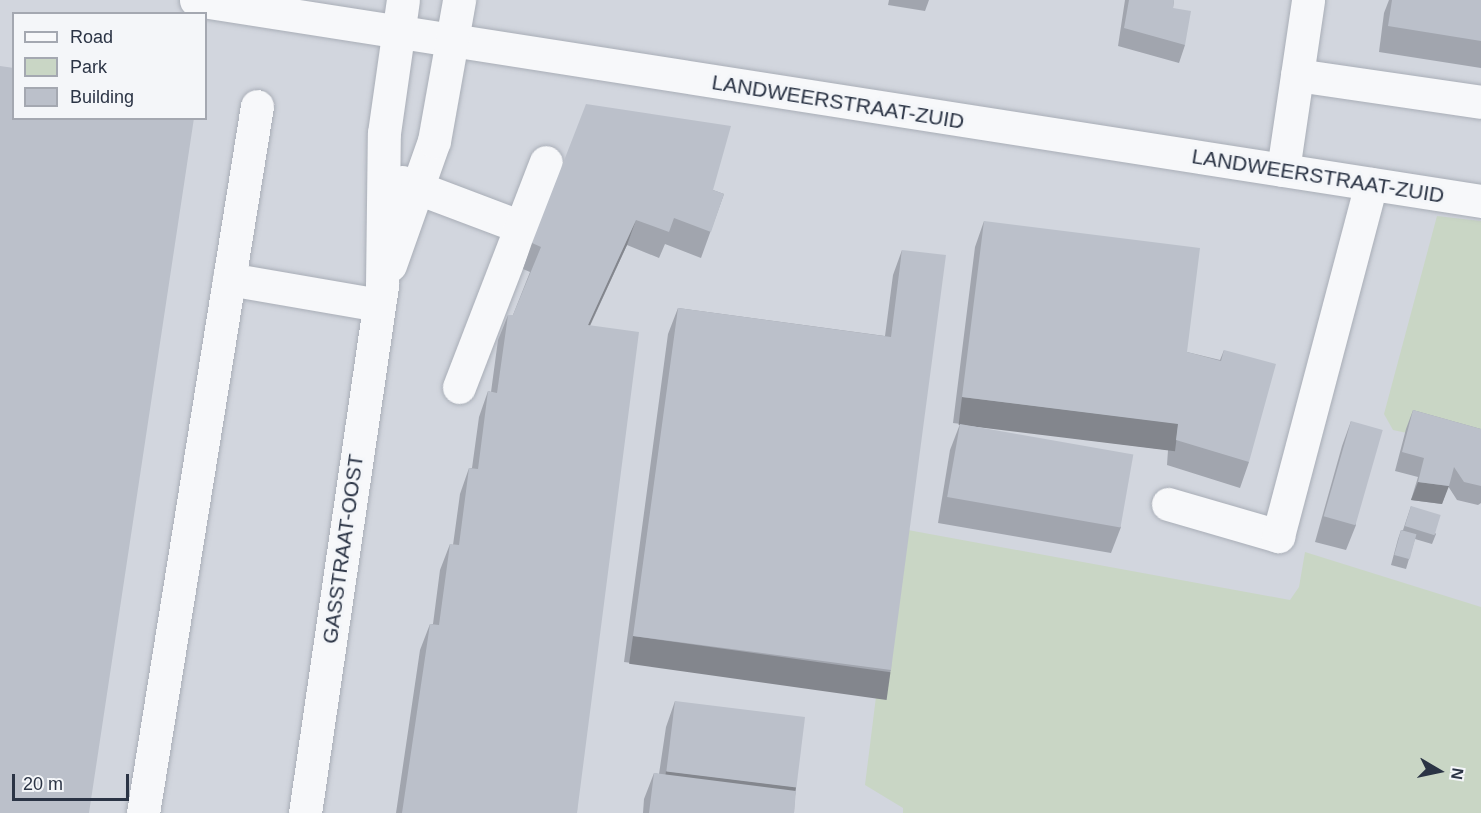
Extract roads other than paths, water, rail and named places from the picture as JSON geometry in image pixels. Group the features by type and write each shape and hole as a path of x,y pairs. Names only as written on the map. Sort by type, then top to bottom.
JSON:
{"street":[{"name":"LANDWEERSTRAAT-ZUID","path":"196,0 398,32 454,44 1481,201"},
{"name":"GASSTRAAT-OOST","path":"305,813 380,296 386,176 384,133 403,0"},
{"name":"GASSTRAAT-OOST","path":"380,296 421,189 454,44 459,0"},
{"path":"1283,170 1308,0"},
{"path":"1297,75 1481,102"},
{"path":"143,813 257,106"},
{"path":"459,387 546,162"},
{"path":"386,176 521,227"},
{"path":"1168,504 1278,536 1371,184"},
{"path":"229,279 380,296"}]}
